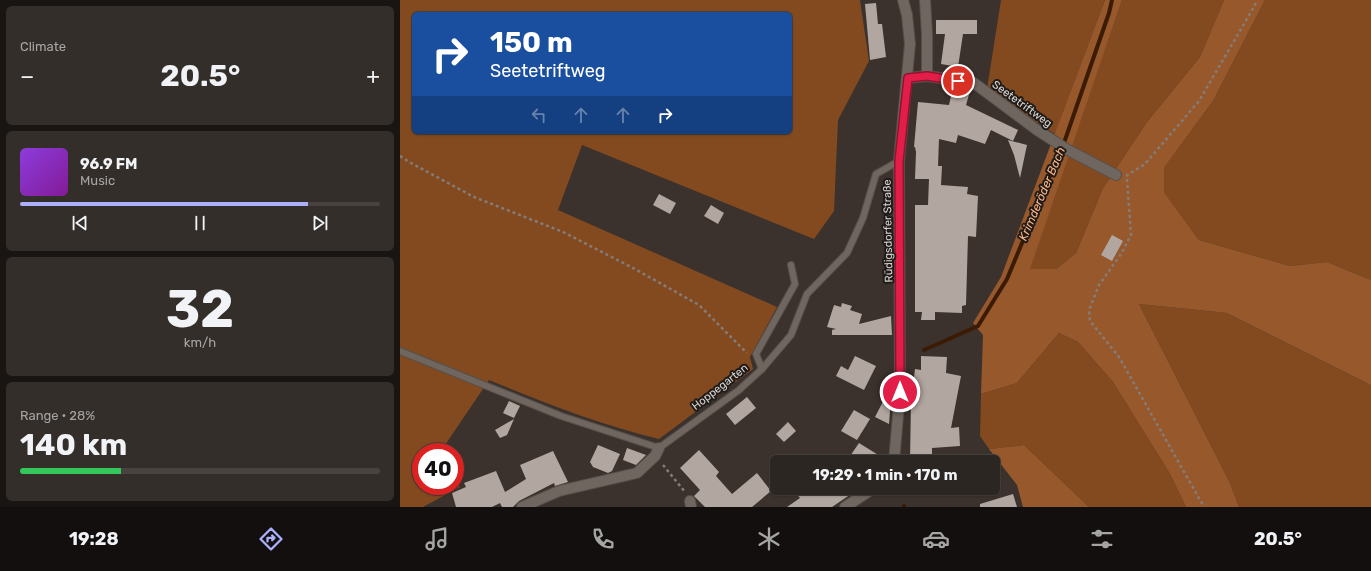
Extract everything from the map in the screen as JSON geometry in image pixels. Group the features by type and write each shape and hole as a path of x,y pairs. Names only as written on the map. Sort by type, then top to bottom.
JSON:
{"street":[{"name":"Rüdigsdorfer Straße","path":"895,455 900,392 899,161 910,44 907,15 903,0"},
{"path":"925,0 928,35 927,76"},
{"name":"Seetetriftweg","path":"908,78 927,76 974,83 1057,143 1116,175"},
{"name":"Hoppegarten","path":"522,507 559,491 637,472 657,452"},
{"path":"845,507 863,495"}],"lane":[{"name":"Hoppegarten","path":"657,452 739,390 762,369 791,335 807,294 847,252 863,218 876,174 899,161"},
{"path":"762,369 756,354 795,284 791,265"},
{"path":"400,351 561,416 657,452"}],"path":[{"path":"1116,175 1127,176 1145,164 1199,101 1255,5 1256,0"},
{"path":"400,156 410,163 474,197 563,232 635,269 699,305 749,355 756,354"},
{"path":"1127,176 1130,235 1121,254 1100,285 1089,310 1090,322 1119,357 1204,507"},
{"path":"657,452 685,492 691,504"}],"shaded area":[{"path":"400,0 860,0 869,61 838,120 834,211 814,239 582,145 558,210 777,307 750,357 753,369 659,439 594,420 489,380 446,443 412,443 412,495 445,495 423,507 400,507"},
{"path":"1001,0 1105,0 1055,134 987,89"},
{"path":"1105,0 1122,0 1030,269 1056,269 1076,253 1103,188 1147,122 1200,57 1224,0 1265,0 1213,101 1164,168 1164,192 1199,240 1290,266 1327,262 1371,280 1371,385 1227,313 1139,304 1230,483 1239,507 1186,507 1170,474 1113,382 1078,342 1059,333 1017,383 981,394 983,335 973,323 1001,277"},
{"path":"1122,0 1224,0 1200,57 1147,122 1103,188 1076,253 1056,269 1029,269"},
{"path":"1265,0 1371,0 1371,280 1327,262 1290,266 1199,240 1164,192 1164,168 1213,101"},
{"path":"1139,304 1227,313 1371,385 1371,507 1239,507 1230,483"},
{"path":"1059,333 1078,342 1113,382 1170,474 1186,507 1089,507 1024,445 989,449 980,436 981,394 1017,383"},
{"path":"1024,445 1089,507 1023,507 1017,485 1000,463 1000,455 994,455 989,449"}],"building":[{"path":"876,3 878,24 882,24 886,57 870,60 865,4"},
{"path":"936,20 977,20 977,34 963,34 958,67 941,64 945,34 936,34"},
{"path":"953,87 970,91 966,105 1018,130 1013,141 991,130 985,144 958,135 956,143 939,139 938,166 942,166 941,185 968,187 967,194 978,196 976,237 968,236 966,305 962,306 962,313 935,312 935,320 921,320 922,312 915,312 915,205 928,205 929,179 915,179 916,152 914,147 918,102 949,105"},
{"path":"1008,140 1027,145 1020,178 1014,155"},
{"path":"659,194 676,203 670,214 653,205"},
{"path":"711,205 724,213 718,224 704,216"},
{"path":"1112,235 1123,241 1112,261 1101,255"},
{"path":"842,303 852,306 850,310 862,314 859,324 891,316 892,335 832,335 832,330 836,329 827,327 834,305 841,307"},
{"path":"855,356 876,366 864,390 836,376 841,366 848,370"},
{"path":"921,356 947,357 946,373 961,376 951,428 959,427 960,446 932,448 932,455 910,455 911,400 915,369 921,370"},
{"path":"892,384 889,424 875,417"},
{"path":"747,397 756,408 735,425 726,414"},
{"path":"509,401 520,406 514,418 503,413"},
{"path":"854,410 870,419 857,440 841,431"},
{"path":"514,419 507,435 500,438 495,430"},
{"path":"788,422 796,431 784,442 776,434"},
{"path":"859,443 878,455 851,455"},
{"path":"598,445 620,454 612,471 608,473 593,467 590,462"},
{"path":"627,448 646,455 636,465 623,460"},
{"path":"699,450 719,472 716,476 732,494 757,473 770,490 770,492 752,507 705,507 694,496 700,490 680,468"},
{"path":"553,451 568,482 555,486 554,483 519,501 513,507 502,507 500,503 492,507 456,507 453,495 464,495 464,488 466,487 464,483 496,471 505,492 526,479 520,465"},
{"path":"1013,494 1017,507 980,507 980,504"},
{"path":"798,495 850,495 832,507 787,507 800,498"}],"waterway":[{"name":"Krimderöder Bach","path":"924,350 978,326 1007,279 1065,140 1109,13 1112,0"}],"route":[{"path":"900,392 899,161 908,78 927,76 958,81"}]}
